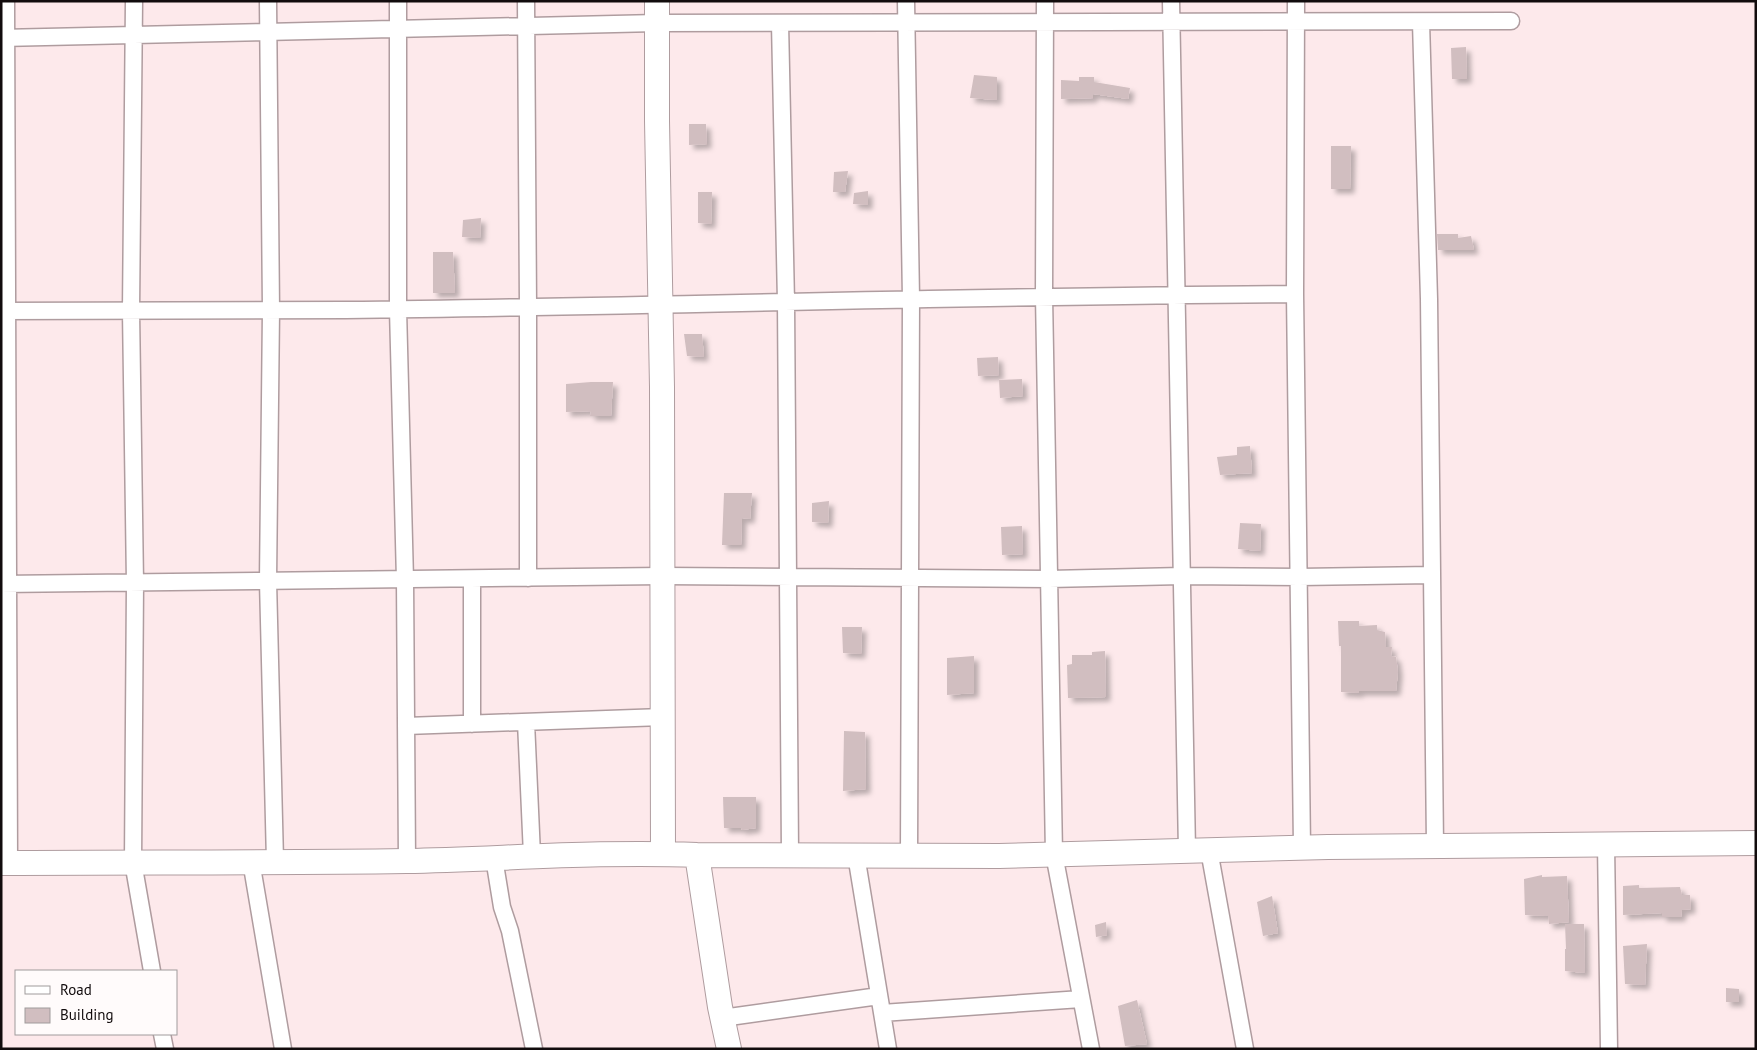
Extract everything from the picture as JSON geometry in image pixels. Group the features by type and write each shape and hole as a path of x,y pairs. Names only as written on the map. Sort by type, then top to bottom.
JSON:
{"street":[{"path":"6,1 3,38 5,863 407,861 663,853 697,855 909,856 1302,848 1756,843"},
{"path":"134,1 131,311 135,583 133,862 152,970"},
{"path":"268,1 271,310 268,581 275,861"},
{"path":"398,1 398,309 405,580 407,861"},
{"path":"526,1 528,578"},
{"path":"906,1 912,299 909,856"},
{"path":"1045,1 1044,296 1054,854 1091,1049"},
{"path":"1171,1 1182,576 1198,850 1245,1049"},
{"path":"1296,1 1295,294 1302,848"},
{"path":"3,38 526,26 657,12 780,23 1511,21"},
{"path":"657,12 663,576 663,853"},
{"path":"1421,22 1429,299 1435,846"},
{"path":"780,23 786,302 790,856"},
{"path":"4,311 398,309 1044,296 1295,294"},
{"path":"5,584 663,576 1049,579 1182,576 1432,575"},
{"path":"472,579 472,724"},
{"path":"406,726 663,717"},
{"path":"526,722 532,856"},
{"path":"1606,844 1609,1049"},
{"path":"697,855 722,1018 729,1049"},
{"path":"856,856 888,1049"},
{"path":"494,858 502,907 510,931 534,1049"},
{"path":"250,862 283,1049"},
{"path":"722,1018 879,996"},
{"path":"882,1013 1081,999"},
{"path":"162,1035 165,1049"}],"building":[{"path":"1466,47 1467,79 1452,79 1451,48"},
{"path":"974,75 997,77 997,100 970,98"},
{"path":"1079,77 1094,77 1094,82 1130,88 1128,99 1093,94 1093,98 1061,99 1061,80 1079,81"},
{"path":"689,124 706,124 707,144 689,145"},
{"path":"1331,146 1351,146 1350,189 1331,189"},
{"path":"848,171 845,192 833,192 834,172"},
{"path":"868,191 868,205 853,204 854,193"},
{"path":"698,192 712,192 711,224 698,223"},
{"path":"481,218 480,238 462,237 463,220"},
{"path":"1437,234 1458,234 1458,238 1471,236 1474,250 1438,250"},
{"path":"433,252 453,252 455,293 433,293"},
{"path":"684,334 702,334 704,357 687,356"},
{"path":"998,357 999,375 978,376 977,358"},
{"path":"1022,379 1023,396 1000,398 999,380"},
{"path":"613,382 611,416 590,416 591,411 566,412 566,384"},
{"path":"1250,446 1252,473 1220,475 1217,457 1237,455 1237,447"},
{"path":"724,493 752,493 750,519 742,518 741,545 722,545"},
{"path":"829,501 828,523 812,522 812,503"},
{"path":"1240,523 1261,524 1260,551 1238,549"},
{"path":"1022,526 1023,554 1002,555 1001,527"},
{"path":"1338,621 1359,621 1359,626 1377,625 1377,630 1385,632 1386,647 1392,647 1391,656 1396,657 1398,672 1396,691 1341,692 1341,646 1339,646"},
{"path":"842,627 862,627 861,654 843,653"},
{"path":"1105,651 1106,697 1068,698 1067,665 1072,664 1072,655 1092,655 1092,652"},
{"path":"974,656 974,693 947,695 947,658"},
{"path":"844,731 865,732 866,789 843,791"},
{"path":"723,797 756,797 756,828 742,830 741,828 724,828"},
{"path":"1542,875 1542,877 1567,876 1569,922 1549,924 1548,916 1525,915 1524,879"},
{"path":"1639,885 1639,888 1680,887 1682,895 1690,895 1691,909 1682,910 1681,917 1662,917 1662,913 1623,915 1623,886"},
{"path":"1272,896 1278,933 1263,936 1257,902"},
{"path":"1106,922 1107,935 1096,937 1095,925"},
{"path":"1565,924 1584,924 1585,973 1565,971"},
{"path":"1647,944 1645,985 1625,984 1623,946"},
{"path":"1726,988 1739,989 1739,1002 1726,1002"},
{"path":"1137,1000 1147,1044 1125,1046 1118,1006"}]}
